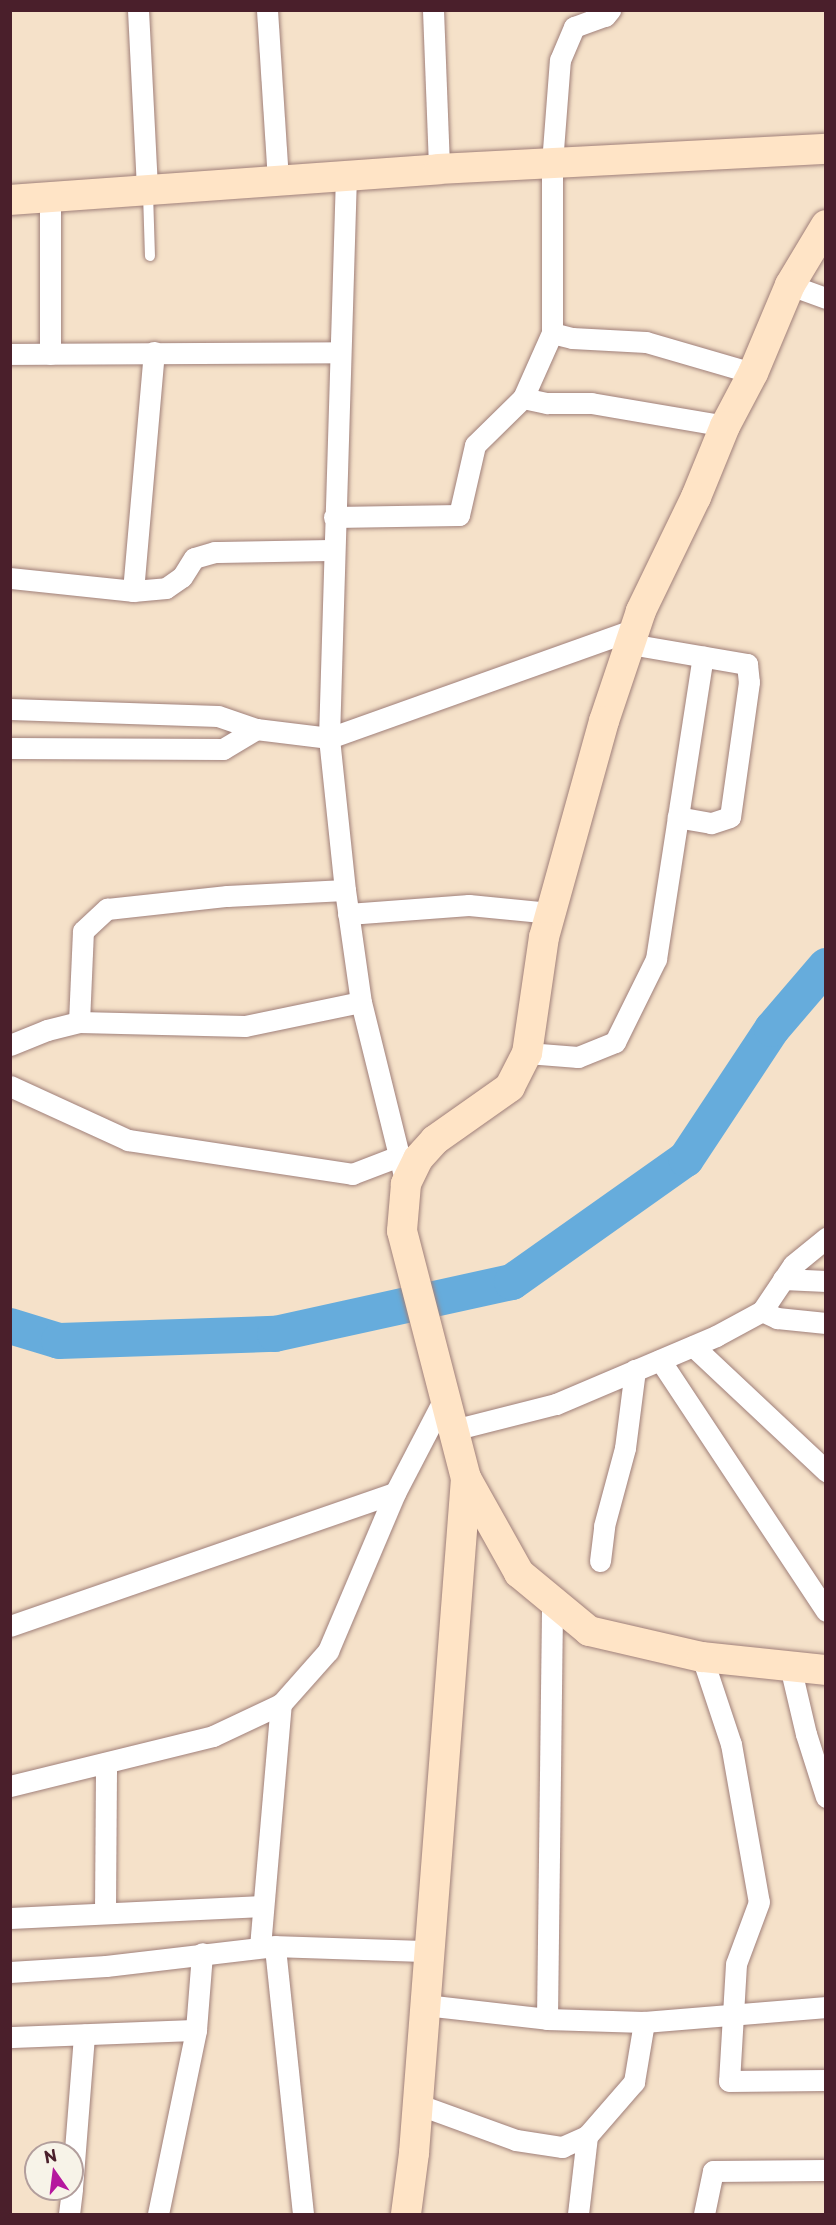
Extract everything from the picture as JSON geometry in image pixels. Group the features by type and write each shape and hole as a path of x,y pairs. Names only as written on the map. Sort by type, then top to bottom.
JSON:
{"main road":[{"path":"10,200 439,169 825,149"},
{"path":"825,225 790,285 753,373 725,426 696,497 633,636 604,721 550,913 544,937 527,1053 510,1088 435,1140 418,1159 403,1170 402,1231 466,1478 519,1573 589,1630 702,1657 825,1670"},
{"path":"406,2214 417,2104 466,1478"}],"street":[{"path":"138,10 147,190"},
{"path":"267,10 278,180"},
{"path":"433,10 439,169"},
{"path":"334,518 459,515 475,445 523,398 552,333 552,163 560,60 574,27 605,16 610,10"},
{"path":"10,1086 129,1140 352,1174 403,1170 361,1002 345,890 329,738 346,175"},
{"path":"50,197 50,354"},
{"path":"790,285 825,298"},
{"path":"552,333 572,338 646,342 753,373"},
{"path":"133,591 154,352"},
{"path":"10,354 340,352"},
{"path":"523,398 547,403 591,403 725,426"},
{"path":"10,578 133,591 166,588 182,577 194,558 214,552 333,550"},
{"path":"10,708 218,716 256,729 329,738 633,636 703,657 747,664 749,682 730,816 711,823 678,817"},
{"path":"527,1053 578,1057 615,1042 656,959 703,657"},
{"path":"10,748 223,748 256,729"},
{"path":"79,1022 83,931 107,909 227,896 345,890"},
{"path":"348,914 469,905 550,913"},
{"path":"10,1045 47,1030 79,1022 245,1026 361,1002"},
{"path":"453,1430 556,1404 693,1346 762,1311 793,1265 825,1238"},
{"path":"783,1279 825,1281"},
{"path":"762,1311 777,1318 825,1323"},
{"path":"693,1346 825,1472"},
{"path":"660,1360 825,1611"},
{"path":"600,1561 604,1526 625,1448 635,1370"},
{"path":"10,1786 213,1736 281,1704 328,1650 395,1493 444,1399"},
{"path":"10,1626 395,1493"},
{"path":"547,2019 552,1600"},
{"path":"702,1657 731,1744 759,1902 736,1964 729,2080 825,2080"},
{"path":"790,1666 806,1734 825,1797"},
{"path":"281,1704 263,1906 303,2214"},
{"path":"105,1912 106,1763"},
{"path":"10,1918 263,1906"},
{"path":"10,1972 106,1966 267,1947 428,1951"},
{"path":"158,2214 196,2030 202,1953"},
{"path":"425,2005 547,2019 644,2022 825,2007"},
{"path":"417,2104 536,2145 562,2147 587,2136 634,2082 644,2022"},
{"path":"10,2037 196,2030"},
{"path":"76,2141 84,2034"},
{"path":"578,2214 587,2136"},
{"path":"704,2214 713,2171 825,2170"}],"lane":[{"path":"147,190 150,255"}],"waterway":[{"path":"10,1326 59,1341 275,1334 512,1282 686,1159 772,1029 826,966"}]}
